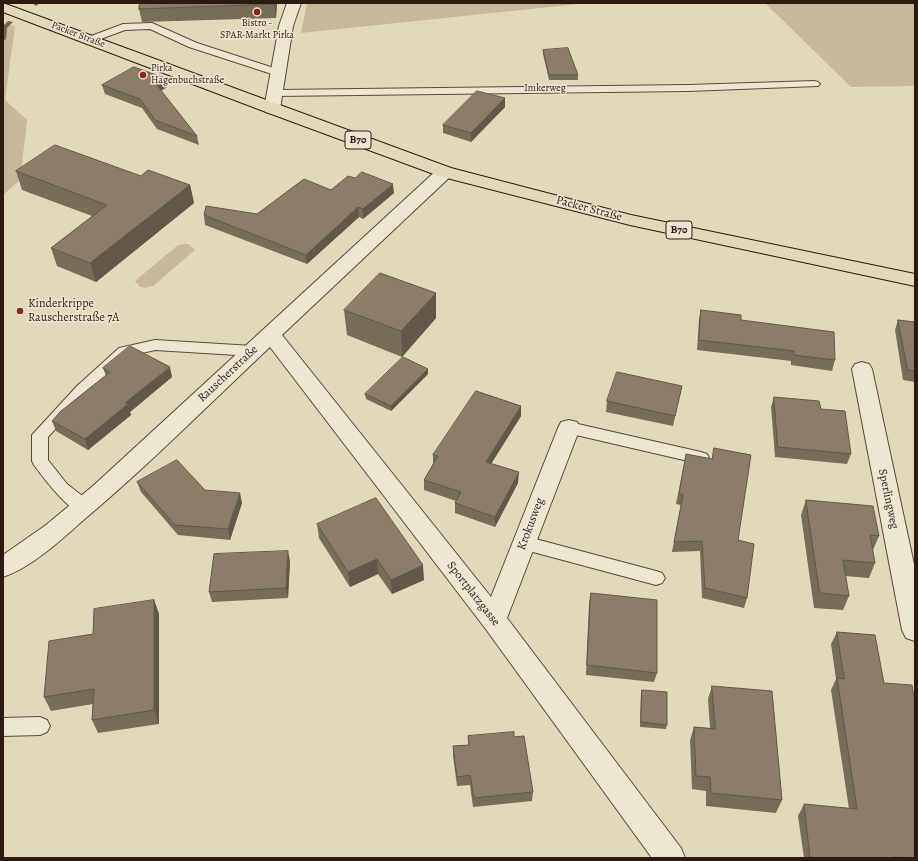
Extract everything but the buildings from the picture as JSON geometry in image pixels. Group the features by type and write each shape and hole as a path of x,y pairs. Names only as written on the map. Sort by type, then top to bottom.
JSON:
{"main road":[{"name":"Packer Straße","path":"3,7 152,64 274,101 445,172 630,220 915,280"}],"street":[{"path":"274,101 286,26 294,3"},
{"name":"Rauscherstraße","path":"3,567 26,553 84,507 445,172"},
{"name":"Sportplatzgasse","path":"271,334 494,620 670,858"},
{"name":"Sperlingweg","path":"862,369 915,630"},
{"name":"Krokusweg","path":"494,620 569,428"}],"lane":[{"path":"90,40 122,27 152,26 193,45 279,73"},
{"name":"Imkerweg","path":"274,101 814,84"},
{"path":"84,507 61,488 40,461 40,435 82,390 124,352 155,345 253,351"},
{"path":"569,428 701,458"},
{"path":"524,543 656,578"},
{"path":"3,727 40,726"}],"shaded area":[{"path":"307,3 588,3 301,33"},
{"path":"765,3 915,3 915,86 851,87"},
{"path":"3,24 15,26 5,100 27,120 22,164 22,178 3,195"},
{"path":"188,244 195,250 153,286 145,288 140,287 135,281 178,245"}],"waterway":[{"path":"3,39 4,28 10,22"}],"place":[{"name":"Bistro - SPAR-Markt Pirka","path":"257,12"},
{"name":"Pirka Hagenbuchstraße","path":"143,75"},
{"name":"Kinderkrippe Rauscherstraße 7A","path":"20,311"}]}
